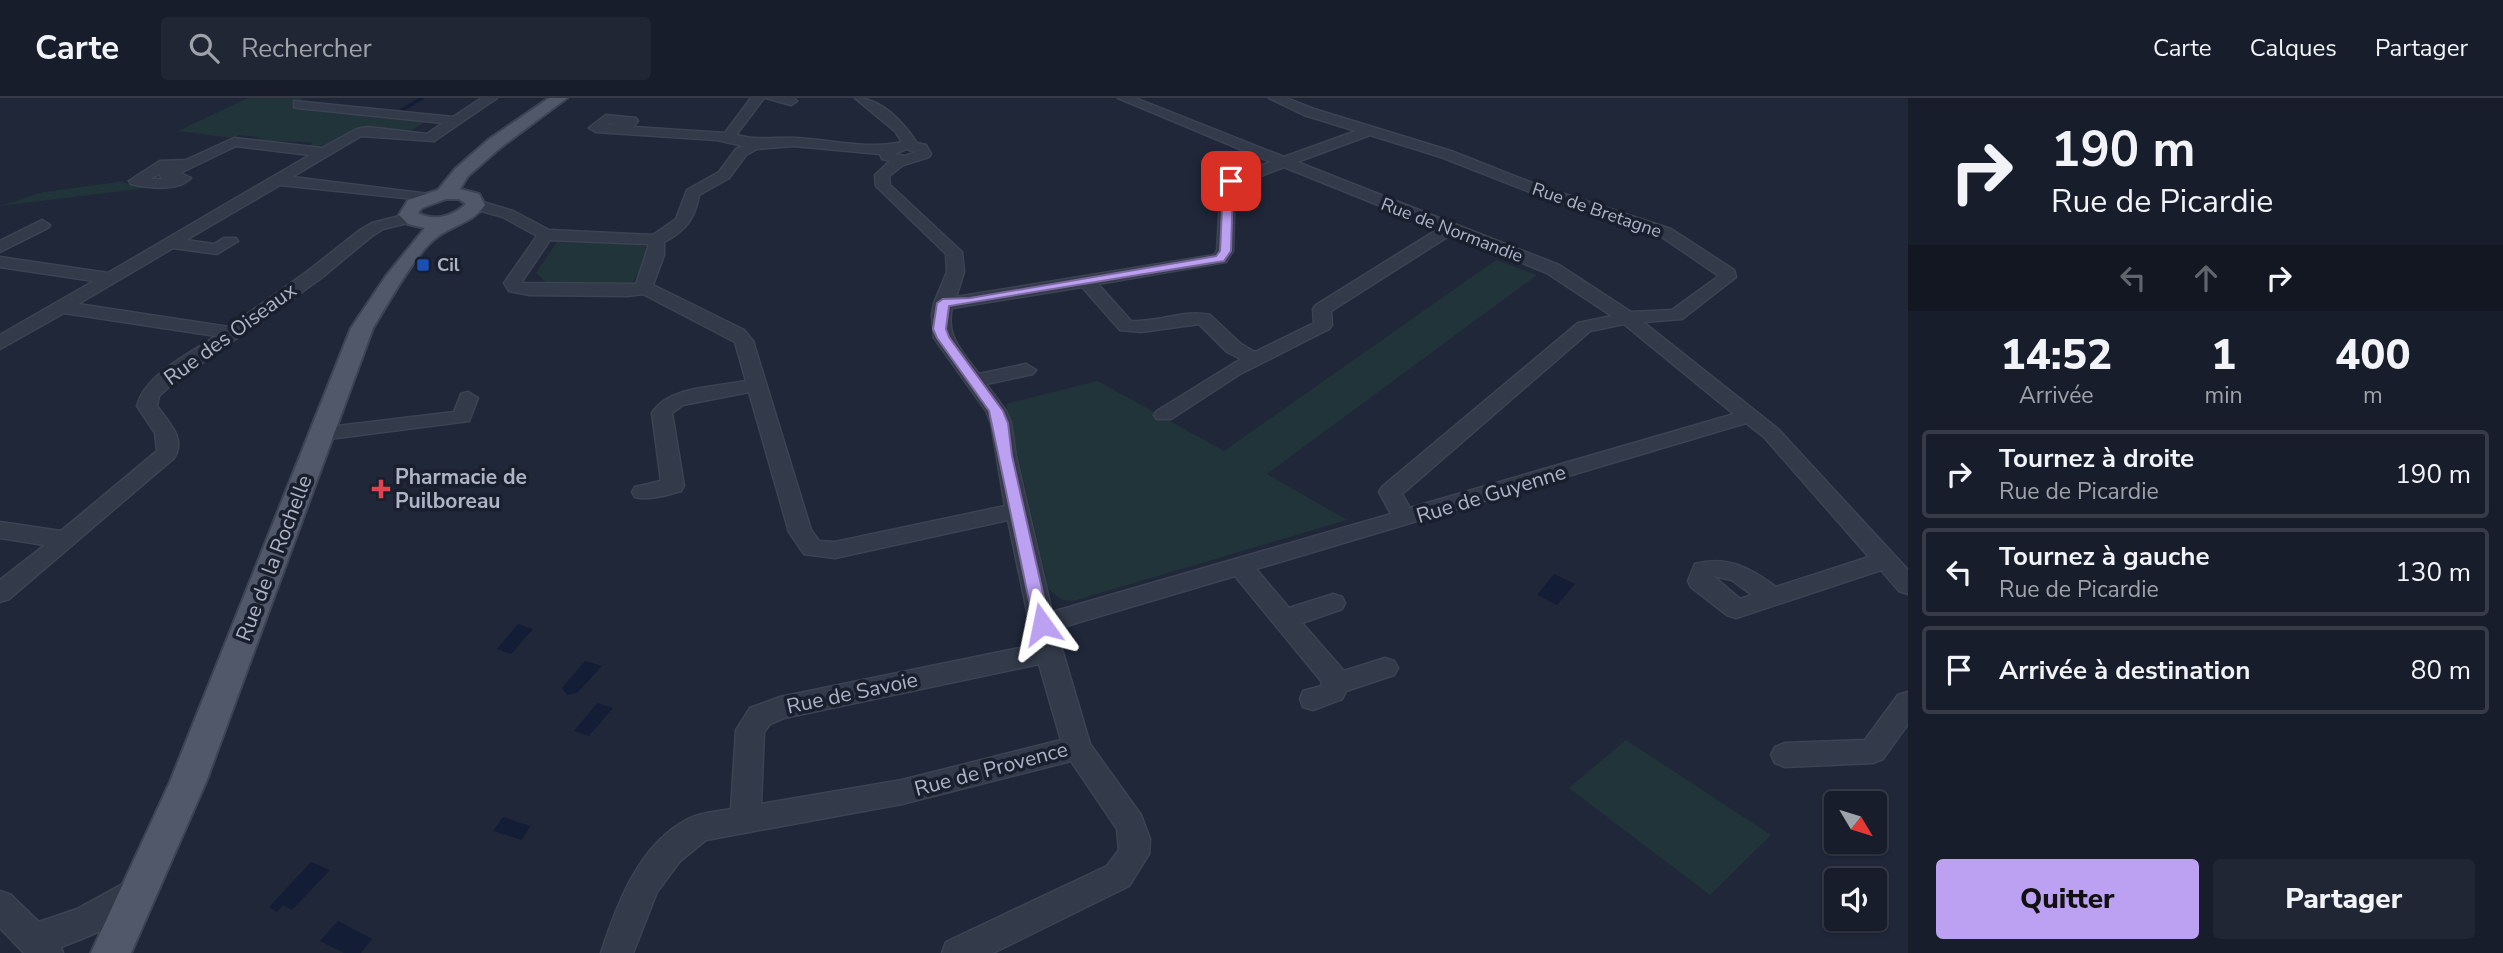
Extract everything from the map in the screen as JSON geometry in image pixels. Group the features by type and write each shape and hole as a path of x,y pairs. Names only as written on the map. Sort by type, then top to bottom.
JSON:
{"main road":[{"path":"420,225 408,215 410,208 436,196 456,182 461,173 494,144 559,98"},
{"path":"436,196 467,208 467,185 494,144"},
{"name":"Rue de la Rochelle","path":"111,953 188,782 362,328 393,280 420,225 467,208"}],"street":[{"path":"332,108 350,98"},
{"path":"0,343 365,131 429,138 491,98"},
{"path":"729,136 758,98"},
{"path":"772,98 791,101"},
{"path":"467,208 513,219 546,235 656,240 680,227 692,207 692,194 698,188 724,175 741,152 754,145 794,142 900,152 900,128 862,98"},
{"name":"Rue de Normandie","path":"1124,98 1553,269 1627,318 1749,416"},
{"name":"Rue de Bretagne","path":"1275,98 1309,112 1371,130 1665,232 1728,274 1676,314 1627,318 1584,327 1390,492 1405,519"},
{"path":"298,104 457,121"},
{"path":"621,130 729,136 754,145"},
{"path":"943,303 1220,259 1225,251 1228,186 1231,181 1371,130"},
{"path":"187,164 225,144 241,141 325,152"},
{"name":"Rue de Provence","path":"617,953 633,908 650,875 681,838 699,828 902,792 1077,748 1048,652 1001,423 996,411 943,338 940,329 943,303 951,285 957,258 954,251 883,186 882,175 900,152"},
{"path":"278,180 436,196"},
{"path":"0,247 42,225"},
{"name":"Rue des Oiseaux","path":"0,593 167,453 167,432 147,406 150,394 366,233 378,226 420,225"},
{"path":"1164,415 1255,359 1323,325 1322,309 1449,229"},
{"path":"546,235 512,283 515,286 530,290 627,291 645,288 738,334 744,341 800,532 812,548 835,550 1017,511"},
{"path":"645,288 644,280 656,258 656,240"},
{"path":"171,243 217,249 230,241"},
{"path":"0,262 110,278"},
{"path":"1087,282 1126,326 1141,327 1191,318 1205,319 1234,348 1255,359"},
{"path":"62,307 232,333"},
{"path":"975,381 1026,370"},
{"path":"643,492 673,486 662,413 667,405 677,400 756,385"},
{"path":"321,434 462,417 468,398"},
{"path":"1749,416 1770,433 1908,585"},
{"name":"Rue de Guyenne","path":"1042,624 1749,416"},
{"path":"0,530 66,540"},
{"path":"1772,597 1885,560"},
{"path":"1240,566 1338,684"},
{"path":"1284,619 1334,603"},
{"name":"Rue de Savoie","path":"745,819 750,730 760,716 780,708 1048,652"},
{"path":"1313,699 1333,692 1334,685 1385,668"},
{"path":"1785,755 1873,751 1908,703"},
{"path":"958,953 1118,876 1129,865 1135,854 1135,839 1130,824 1097,781 1077,748"},
{"path":"0,906 41,946 62,933 93,920 137,891"}],"shaded area":[{"path":"248,98 304,98 291,106 428,120 407,133 361,128 333,144 308,147 313,143 254,141 259,137 239,135 232,138 178,131"},
{"path":"125,181 122,183 155,187 0,206 43,192"},
{"path":"625,241 648,247 649,256 631,285 548,284 536,273 557,242"},
{"path":"1496,260 1537,275 1267,474 1347,520 1073,601 1063,600 1049,590 1006,404 1098,381 1224,451"},
{"path":"1626,740 1771,835 1710,895 1569,788"}],"water":[{"path":"1554,574 1575,584 1557,605 1537,595"},
{"path":"518,624 533,629 511,654 497,649"},
{"path":"585,661 602,666 577,693 567,695 562,688"},
{"path":"597,703 613,708 589,736 574,731"},
{"path":"503,817 530,826 522,840 493,831"},
{"path":"311,862 330,870 292,910 283,905 277,912 269,907"},
{"path":"338,921 372,939 361,953 344,953 320,941"}],"waterway":[{"path":"402,110 422,98"}],"place":[{"name":"Cil","path":"423,265"},
{"name":"Pharmacie de Puilboreau","path":"381,489"}],"route":[{"path":"1042,624 1005,456 1001,423 996,411 943,338 940,329 943,303 970,301 1220,259 1225,251 1228,186 1231,181"}]}
